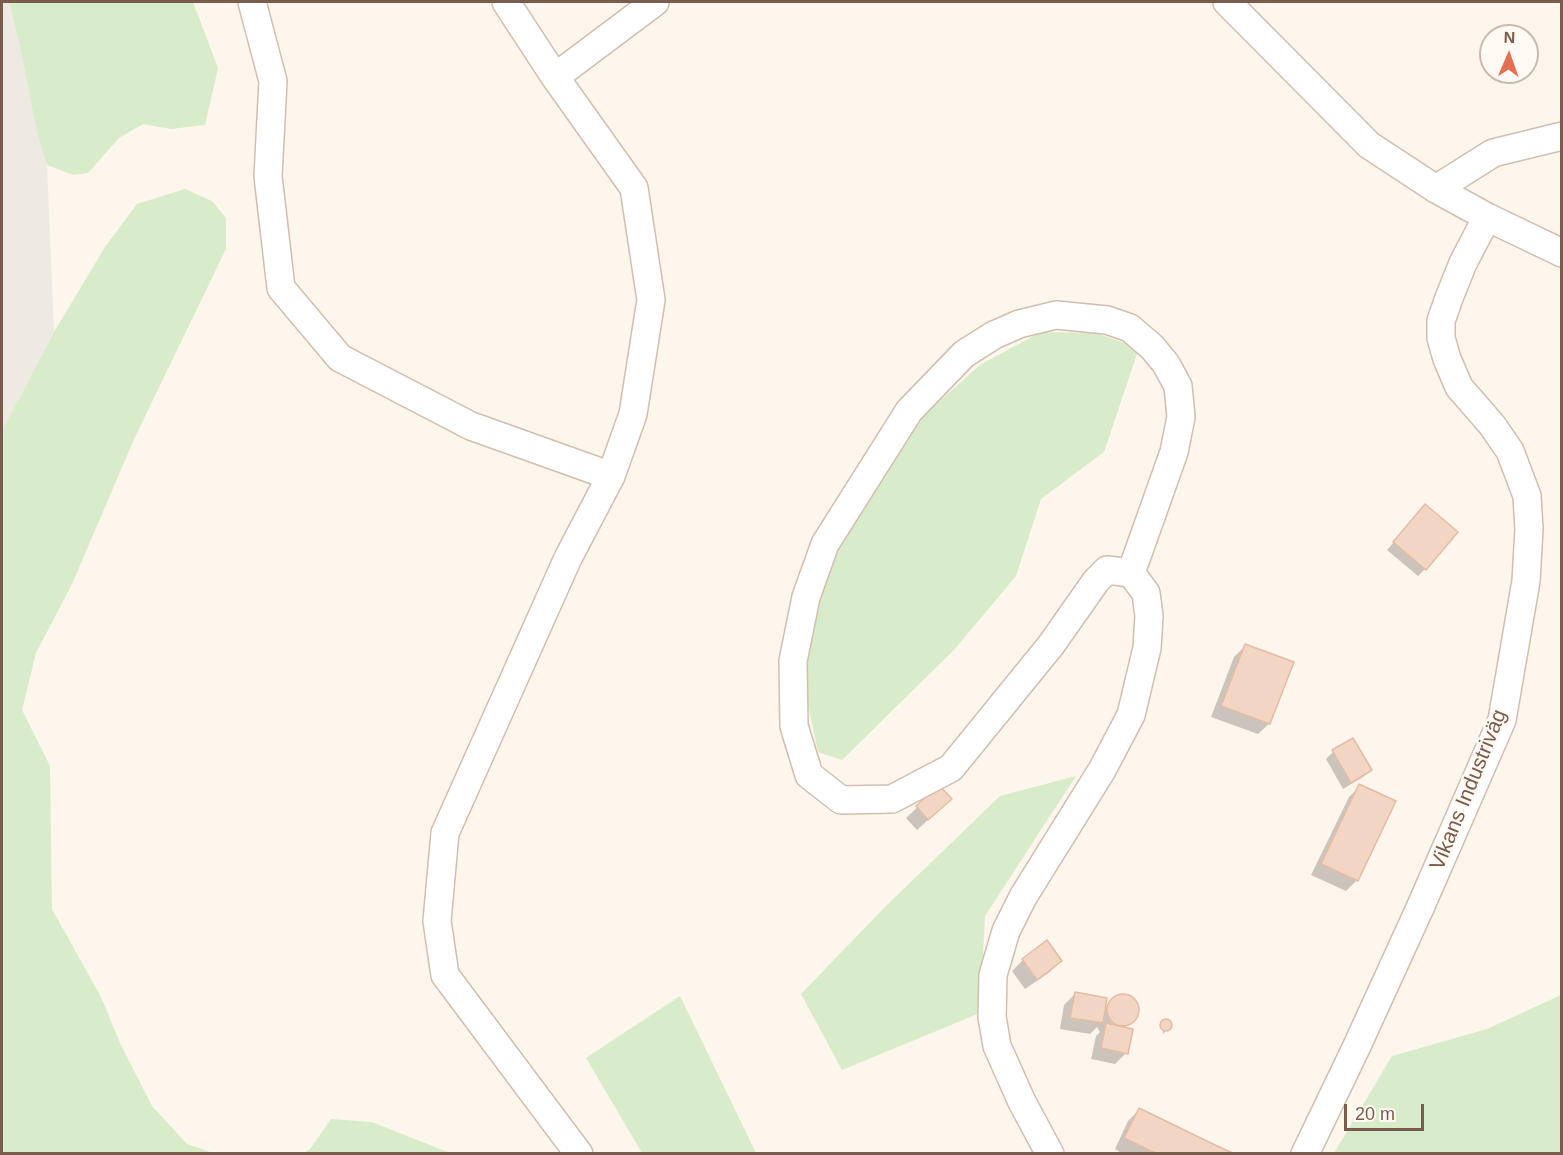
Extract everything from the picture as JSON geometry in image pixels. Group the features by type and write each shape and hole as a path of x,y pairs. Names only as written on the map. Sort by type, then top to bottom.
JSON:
{"street":[{"path":"252,2 273,81 268,176 281,288 340,358 471,426 610,476"},
{"path":"507,2 555,77 634,188 651,300 633,414 610,476 568,558 445,833 437,921 446,975 579,1154"},
{"path":"555,77 655,2"},
{"path":"1227,2 1369,145 1436,189 1487,218 1562,253"},
{"path":"1436,189 1493,153 1562,136"},
{"name":"Vikans Industriväg","path":"1305,1154 1420,908 1502,720 1526,581 1529,529 1527,496 1510,451 1492,425 1459,387 1447,359 1441,321 1462,262 1487,218"},
{"path":"1050,1154 1022,1102 997,1046 992,1017 993,975 1006,931 1023,897 1102,770 1131,715 1147,648 1149,616 1146,593 1131,573 1107,570 1096,581 1051,645 951,768 892,799 841,800 809,775 794,726 793,661 806,597 825,543 909,411 964,354 994,335 1019,324 1056,315 1107,320 1130,328 1152,347 1166,364 1178,386 1181,417 1174,452 1131,573"}],"shaded area":[{"path":"2,2 9,2 37,134 47,165 54,332 2,431"}],"green space":[{"path":"9,2 193,2 218,68 205,125 171,129 143,124 119,138 88,173 73,175 47,165 37,134"},
{"path":"185,189 212,201 226,218 226,249 135,437 72,584 36,653 22,710 50,766 52,909 101,997 120,1043 152,1106 187,1144 213,1153 2,1153 2,431 54,332 105,247 137,204"},
{"path":"1041,332 1096,333 1139,348 1104,452 1041,499 1016,576 954,650 842,760 818,752 805,690 815,597 840,542 875,476 923,416 980,365"},
{"path":"1076,776 985,916 980,1013 842,1070 801,994 887,905 1000,796"},
{"path":"1561,995 1561,1153 1334,1153 1392,1056 1487,1029"},
{"path":"680,996 756,1153 642,1153 586,1058"},
{"path":"331,1119 372,1122 450,1153 304,1153 310,1149"}],"building":[{"path":"1425,504 1458,532 1426,570 1393,542"},
{"path":"1245,644 1294,662 1270,724 1221,706"},
{"path":"1353,738 1372,770 1351,783 1332,750"},
{"path":"1359,784 1396,801 1358,881 1321,864"},
{"path":"939,785 952,799 928,820 916,806"},
{"path":"1047,940 1062,961 1037,980 1022,959"},
{"path":"1075,992 1107,998 1103,1023 1070,1018"},
{"path":"1123,994 1134,999 1139,1010 1134,1021 1123,1026 1112,1021 1107,1010 1112,999"},
{"path":"1166,1019 1172,1025 1166,1031 1160,1025"},
{"path":"1106,1023 1133,1029 1128,1054 1101,1048"},
{"path":"1139,1108 1235,1154 1157,1154 1124,1138"}]}
